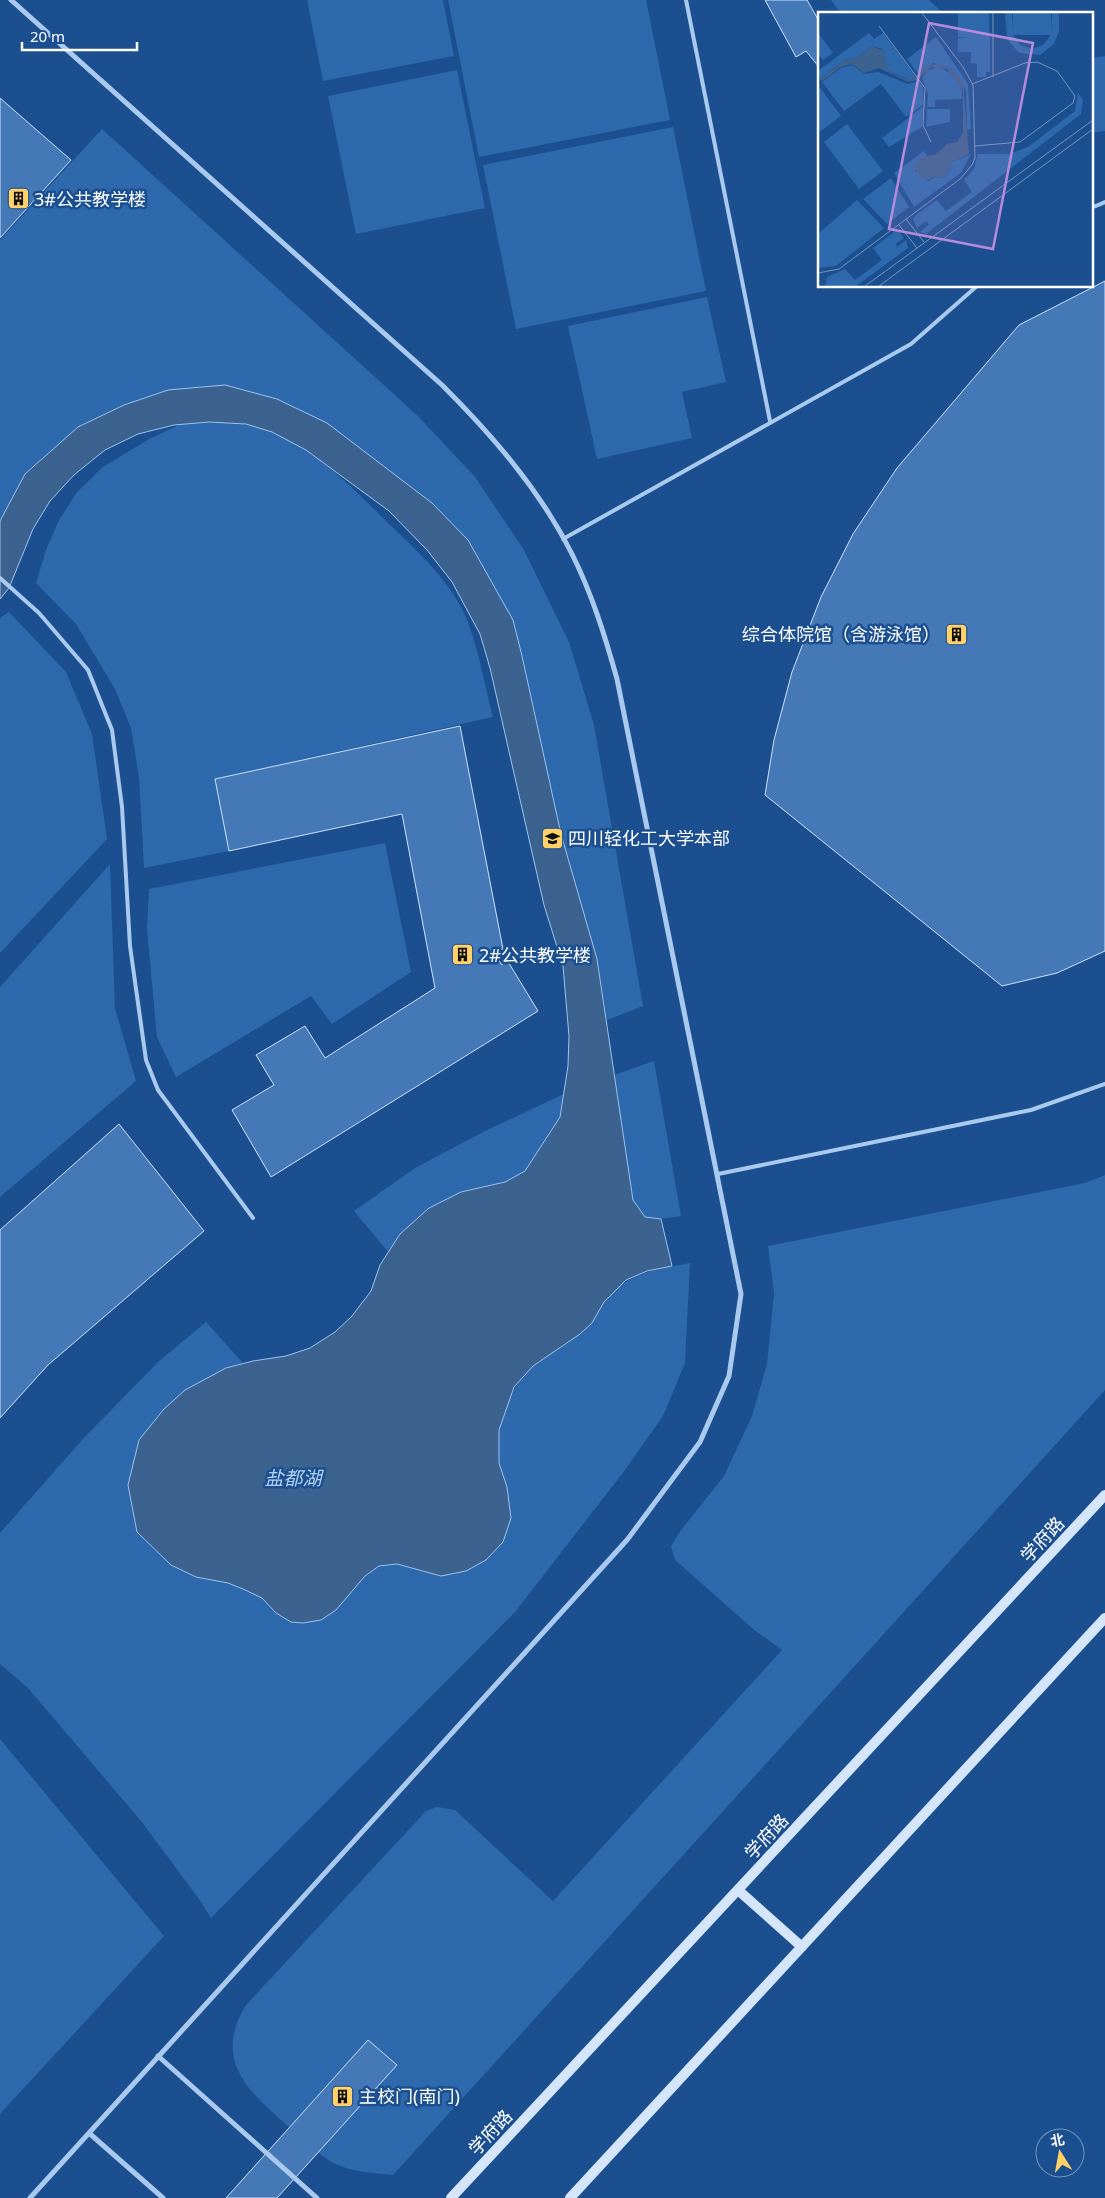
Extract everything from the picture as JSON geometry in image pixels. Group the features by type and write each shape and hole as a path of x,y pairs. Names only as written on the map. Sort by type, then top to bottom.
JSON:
{"main road":[{"name":"学府路","path":"451,2198 1105,1495"},
{"path":"570,2198 1105,1618"},
{"path":"738,1890 802,1947"}],"street":[{"path":"11,0 442,385 487,430 533,490 572,554 598,616 617,679 741,1294 730,1376 700,1442 627,1540 30,2198"},
{"path":"158,2056 316,2198"},
{"path":"90,2133 163,2198"}],"lane":[{"path":"686,0 770,421"},
{"path":"1092,208 1105,202"},
{"path":"563,539 910,344 975,288"},
{"path":"0,578 39,613 88,670 112,730 122,807 130,946 146,1060 158,1090 253,1218"},
{"path":"718,1174 1031,1110 1105,1084"}],"shaded area":[{"path":"307,0 443,0 454,56 323,81"},
{"path":"448,0 646,0 670,120 479,157"},
{"path":"831,0 929,0 942,12 840,12"},
{"path":"1105,56 1105,131 1092,133 1092,58"},
{"path":"457,70 485,208 356,234 328,96"},
{"path":"673,127 706,291 516,329 483,165"},
{"path":"102,129 418,416 475,477 524,550 569,642 594,725 643,1006 607,1020 597,959 561,834 522,656 512,620 468,540 426,499 327,423 277,399 225,385 168,390 124,405 78,427 25,474 0,521 0,240"},
{"path":"707,297 726,382 682,392 692,438 597,459 568,326"},
{"path":"209,422 242,424 265,429 304,449 346,482 421,555 453,593 468,622 479,657 493,717 215,779 229,851 144,868 139,777 131,728 115,689 76,624 36,583 46,550 58,522 77,492 103,467 149,439 181,424"},
{"path":"9,612 66,672 92,734 107,839 0,953 0,618"},
{"path":"385,843 411,972 332,1024 311,996 176,1077 157,1037 147,929 149,889"},
{"path":"110,864 115,1008 136,1081 0,1197 0,987"},
{"path":"654,1061 681,1216 661,1219 645,1217 633,1200 614,1075"},
{"path":"564,1094 560,1117 525,1171 505,1182 461,1192 400,1234 388,1252 354,1211 415,1168 483,1132"},
{"path":"1105,1175 1105,1390 393,2175 353,2170 326,2159 318,2152 397,2064 368,2040 289,2127 249,2088 240,2074 234,2059 233,2043 236,2025 246,2005 426,1811 437,1807 455,1810 553,1901 782,1650 753,1629 675,1560 671,1546 681,1530 724,1476 752,1416 767,1364 774,1293 768,1246 1085,1183"},
{"path":"690,1263 685,1363 663,1416 622,1474 515,1612 211,1918 141,1821 28,1688 0,1664 0,1533 82,1440 158,1362 206,1322 243,1363 226,1368 128,1485 137,1532 171,1565 196,1577 228,1583 262,1598 276,1613 291,1622 303,1623 379,1566 397,1564 441,1576 507,1487 497,1453 500,1425 510,1397 525,1374 534,1365 585,1330 604,1303 622,1285 642,1274"},
{"path":"0,1739 164,1936 0,2114"}],"water":[{"name":"盐都湖","path":"225,385 277,399 327,423 432,503 468,540 513,620 561,834 597,959 633,1200 645,1217 661,1219 672,1266 647,1271 626,1280 604,1302 592,1323 580,1334 533,1366 514,1387 499,1430 499,1463 507,1487 511,1518 503,1542 486,1560 466,1571 441,1576 397,1564 379,1566 365,1576 336,1610 321,1620 303,1623 291,1622 276,1613 262,1598 243,1589 228,1583 196,1577 171,1565 137,1532 128,1485 139,1440 164,1409 185,1390 226,1368 253,1361 286,1356 310,1348 335,1332 352,1316 371,1291 380,1265 400,1234 429,1208 461,1192 505,1182 525,1171 560,1117 568,1066 569,1036 563,966 544,905 490,668 480,634 452,582 427,550 389,511 306,450 272,432 246,424 209,422 174,425 138,434 105,450 74,475 50,501 33,529 9,588 0,599 0,521 25,474 78,427 124,405 168,390"}],"building":[{"path":"765,0 807,0 818,19 818,66 806,51 796,57"},
{"name":"3#公共教学楼","path":"0,98 71,160 0,238"},
{"name":"综合体院馆（含游泳馆）","path":"1105,281 1105,951 1057,973 1002,986 765,795 774,740 792,672 821,597 853,534 897,468 1019,325"},
{"name":"2#公共教学楼","path":"460,726 503,949 493,951 502,965 507,960 538,1011 271,1177 232,1110 274,1085 256,1055 305,1026 325,1058 435,988 402,814 229,851 215,779"},
{"path":"119,1124 204,1231 48,1365 0,1418 0,1230"},
{"name":"主校门(南门)","path":"368,2040 397,2065 277,2198 226,2198"}],"place":[{"name":"3#公共教学楼","path":"18,199"},
{"name":"综合体院馆（含游泳馆）","path":"956,634"},
{"name":"四川轻化工大学本部","path":"552,838"},
{"name":"2#公共教学楼","path":"463,955"},
{"name":"主校门(南门)","path":"343,2096"}]}
